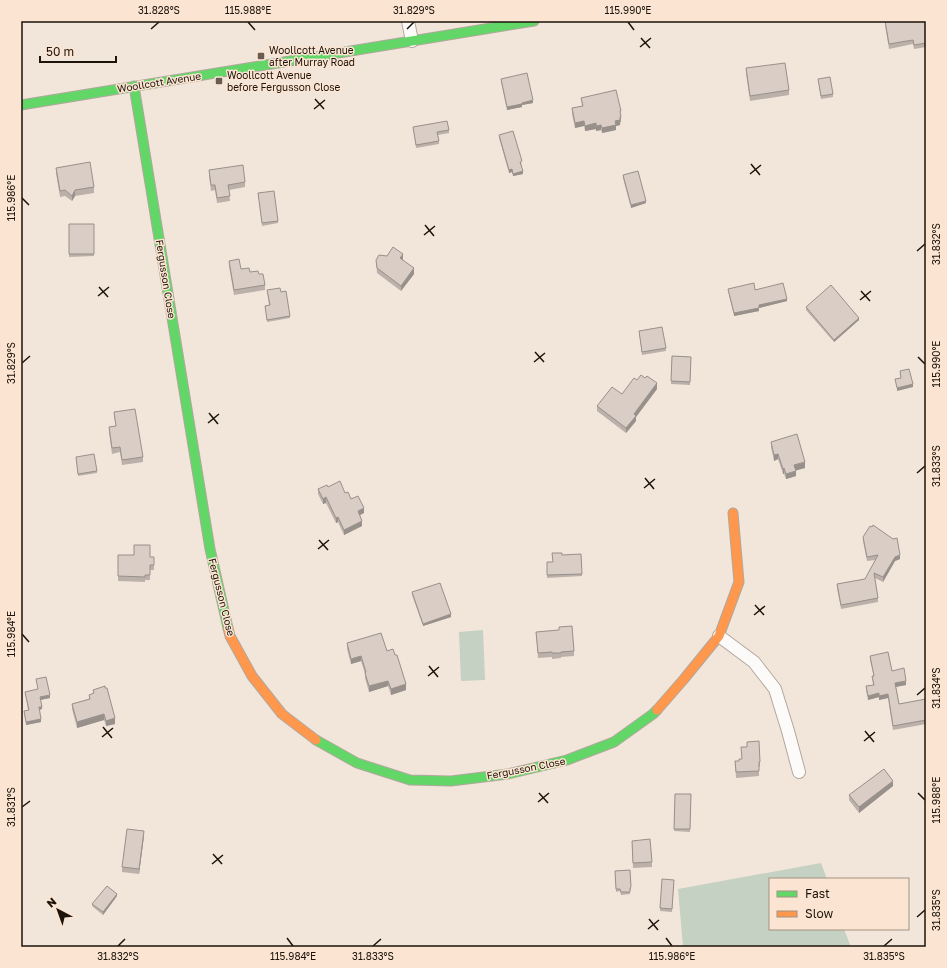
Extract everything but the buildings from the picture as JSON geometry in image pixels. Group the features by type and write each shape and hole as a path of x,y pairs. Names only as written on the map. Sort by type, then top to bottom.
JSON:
{"street":[{"path":"408,21 412,41"},
{"name":"Woollcott Avenue","path":"21,105 534,21"},
{"name":"Fergusson Close","path":"134,86 210,549 230,636 252,676 282,714 314,739 357,763 410,780 452,781 508,774 567,760 614,742 653,714 719,636 739,582 733,513"},
{"path":"719,636 754,662 775,689 799,772"}],"green space":[{"path":"483,630 485,680 461,681 459,632"},
{"path":"821,863 827,878 769,878 769,930 844,930 851,947 683,947 678,889"}],"traffic: fast":[{"path":"21,105 534,21"},
{"path":"134,86 210,549 228,628"},
{"path":"316,740 357,763 410,780 451,781 508,774 567,760 614,742 657,710"}],"traffic: slow":[{"path":"657,710 719,636 739,582 733,513"},
{"path":"228,628 230,636 252,676 282,714 316,740"}],"place":[{"name":"Woollcott Avenue after Murray Road","path":"261,56"},
{"name":"Woollcott Avenue before Fergusson Close","path":"219,81"}]}
